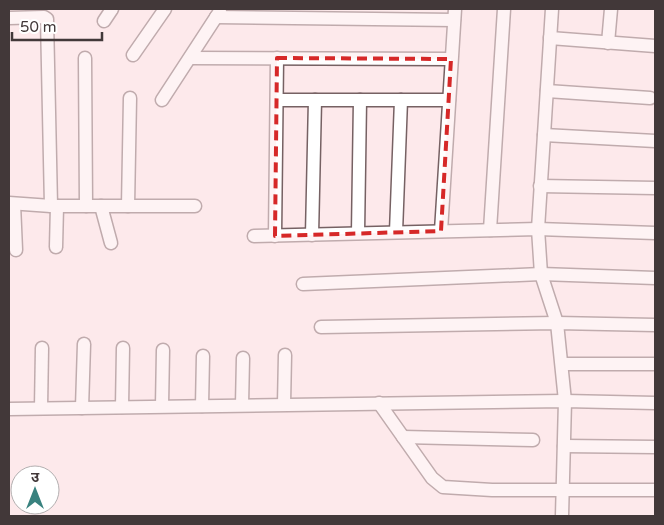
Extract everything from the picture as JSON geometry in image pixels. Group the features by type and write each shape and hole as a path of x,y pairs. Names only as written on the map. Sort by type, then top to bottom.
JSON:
{"street":[{"path":"104,21 112,9"},
{"path":"133,55 165,9"},
{"path":"490,230 504,9"},
{"path":"552,9 538,229 541,274 556,323 562,364 565,401 562,516"},
{"path":"608,42 611,9"},
{"path":"162,100 219,13 455,14 441,231"},
{"path":"16,15 44,17 47,19 48,24 56,247"},
{"path":"550,38 655,46"},
{"path":"85,58 86,206"},
{"path":"190,58 451,59"},
{"path":"275,236 277,58"},
{"path":"547,92 650,98"},
{"path":"128,206 130,98"},
{"path":"276,100 449,100"},
{"path":"312,234 315,100"},
{"path":"358,233 360,100"},
{"path":"396,232 400,100"},
{"path":"544,135 655,141"},
{"path":"540,186 655,188"},
{"path":"16,250 11,203 54,206 196,206"},
{"path":"101,206 111,243"},
{"path":"254,236 538,229 655,233"},
{"path":"303,284 541,274 655,278"},
{"path":"321,327 556,323 655,325"},
{"path":"82,408 84,344"},
{"path":"41,408 42,348"},
{"path":"122,407 123,348"},
{"path":"162,406 163,350"},
{"path":"284,404 285,355"},
{"path":"202,406 203,356"},
{"path":"242,405 243,358"},
{"path":"562,364 655,364"},
{"path":"9,409 565,401 655,403"},
{"path":"373,403 403,437 432,478 442,487 492,490 655,490"},
{"path":"403,437 533,440"},
{"path":"564,446 655,447"}],"highlighted area":[{"path":"277,58 451,59 441,231 275,236"}]}
